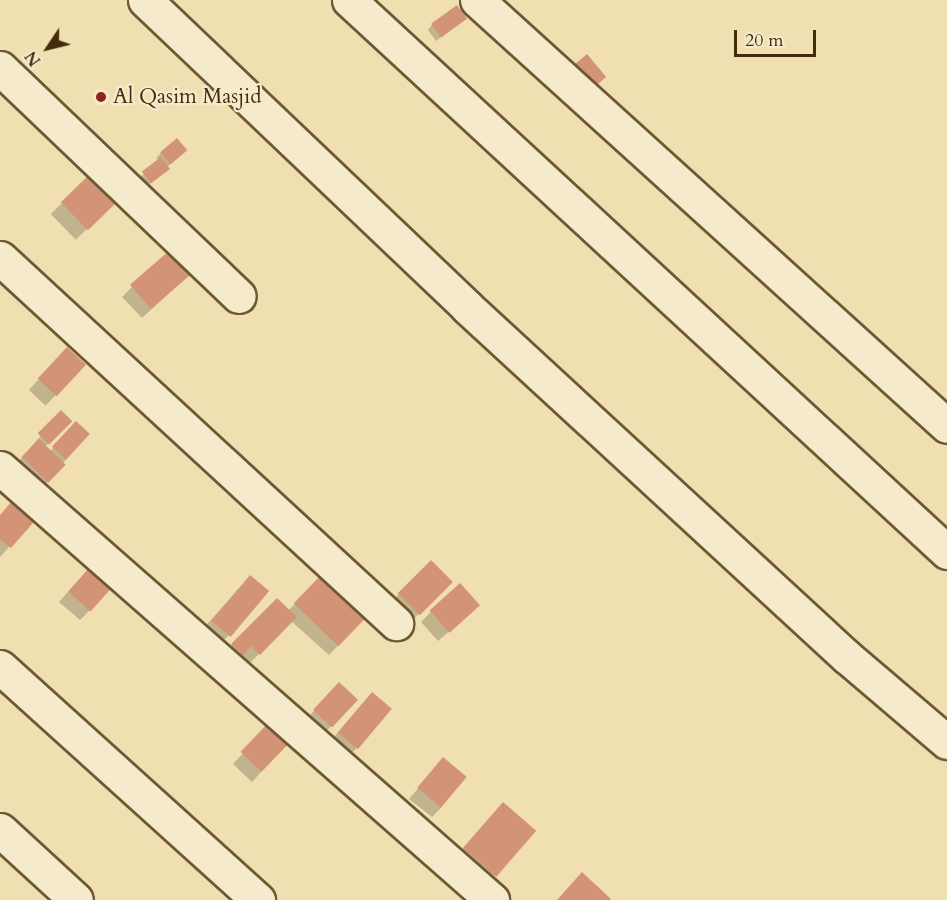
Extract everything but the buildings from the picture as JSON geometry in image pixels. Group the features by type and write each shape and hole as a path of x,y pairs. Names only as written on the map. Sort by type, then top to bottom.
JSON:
{"street":[{"path":"144,0 467,307 847,657 947,742"},
{"path":"349,0 947,552"},
{"path":"477,0 947,426"},
{"path":"0,68 240,296"},
{"path":"0,258 396,622"},
{"path":"0,468 492,900"},
{"path":"0,667 258,900"},
{"path":"0,830 76,900"}],"place":[{"name":"Al Qasim Masjid","path":"101,97"}]}
